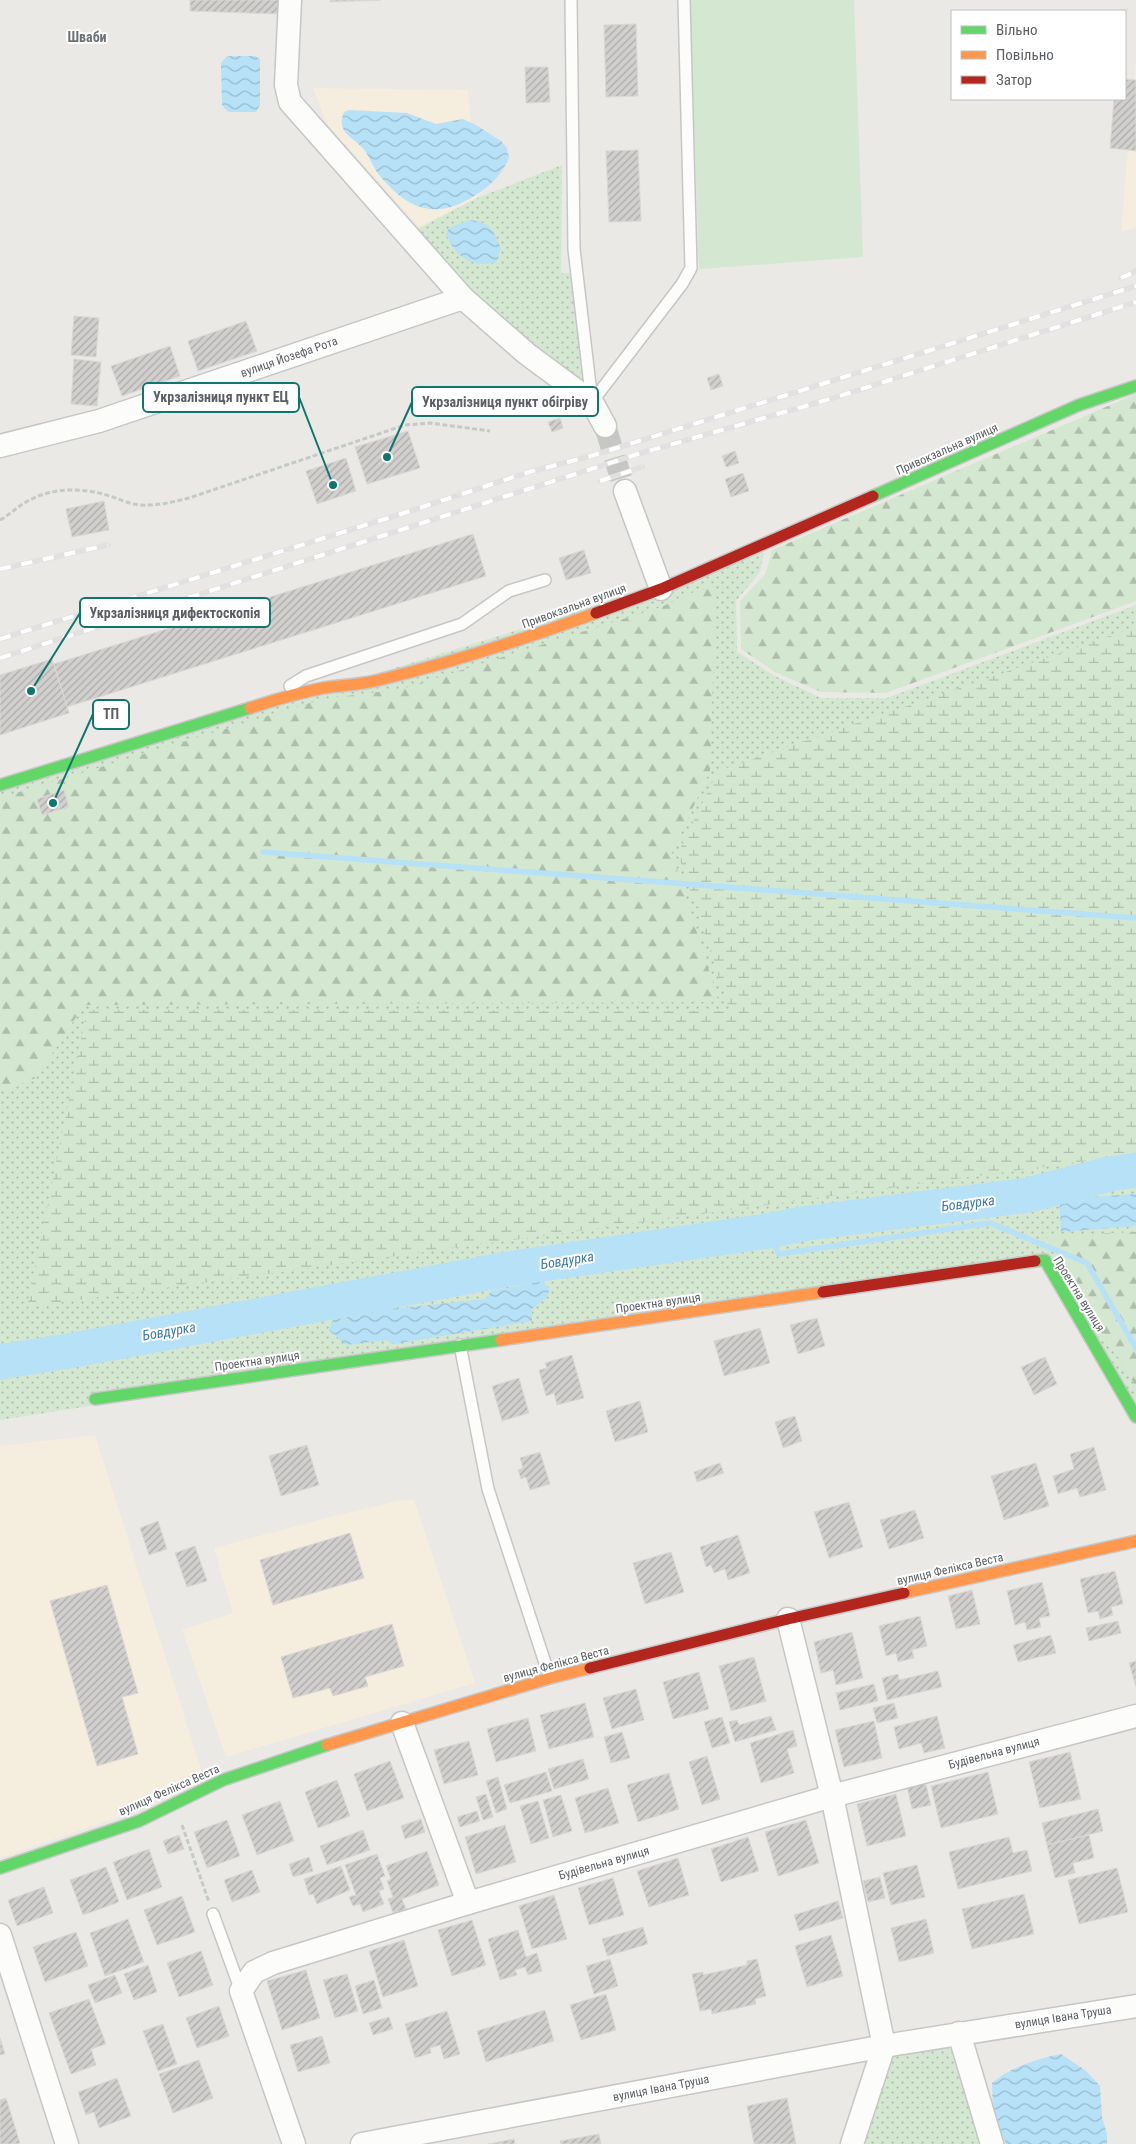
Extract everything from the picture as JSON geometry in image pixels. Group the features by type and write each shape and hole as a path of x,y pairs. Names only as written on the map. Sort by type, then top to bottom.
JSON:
{"street":[{"path":"290,0 286,85 290,102 463,298 527,354 592,402 605,426"},
{"name":"вулиця Йозефа Рота","path":"0,446 99,421 463,298"},
{"name":"Привокзальна вулиця","path":"0,786 279,699 324,688 377,681 513,643 661,589 1079,405 1136,386"},
{"path":"625,491 661,589"},
{"name":"Проектна вулиця","path":"95,1399 1044,1260 1136,1417"},
{"name":"вулиця Фелікса Веста","path":"0,1868 139,1821 223,1780 550,1678 788,1619 1136,1541"},
{"path":"788,1619 832,1796 884,2046 852,2144"},
{"name":"Будівельна вулиця","path":"240,1991 254,1972 273,1963 468,1903 832,1796 1136,1716"},
{"path":"402,1723 468,1903"},
{"path":"0,1935 67,2144"},
{"path":"240,1991 294,2144"},
{"name":"вулиця Івана Труша","path":"362,2144 884,2046 1136,2006"},
{"path":"959,2033 992,2144"}],"lane":[{"path":"570,0 574,249 592,402"},
{"path":"592,402 682,284 691,268 684,0"},
{"path":"279,699 290,686 306,676 462,624 509,591 545,580"},
{"path":"460,1346 488,1489 550,1678"},
{"path":"213,1914 240,1991"}],"path":[{"path":"0,520 32,498 68,490 97,493 141,505 160,504 189,498 411,424 430,423 490,432"},
{"path":"174,1804 213,1914"}],"shaded area":[{"path":"1136,59 1136,228 1121,232 1128,150 1110,148 1114,100 1126,100 1126,79 1134,79"},
{"path":"313,88 468,90 478,197 419,227 326,123"},
{"path":"95,1435 204,1778 134,1812 0,1858 0,1446"},
{"path":"402,1500 414,1500 475,1683 226,1757 182,1630 233,1613 214,1548"}],"green space":[{"path":"690,0 854,0 863,257 699,269"},
{"path":"562,165 561,273 577,273 592,402 408,234 477,198"},
{"path":"1136,394 1136,601 886,693 821,692 775,672 741,649 740,601 766,573 772,550"},
{"path":"764,553 760,572 736,601 737,652 775,676 821,698 887,698 1136,605 1136,1410 1045,1256 0,1420 0,791"},
{"path":"716,582 710,771 672,853 719,1002 84,1005 36,1078 0,1092 0,798 323,699 402,689 661,607"},
{"path":"1136,627 1136,1154 27,1307 87,1010 730,1011 678,853 718,771"},
{"path":"1136,1232 1136,1387 1046,1236"},
{"path":"955,2039 987,2144 859,2144 889,2049"}],"water":[{"path":"227,56 255,56 260,59 260,105 256,112 228,112 222,105 221,63"},
{"path":"349,110 407,113 436,124 463,119 501,141 507,148 509,158 494,180 474,196 448,208 424,208 413,204 391,188 379,174 361,146 347,134 342,125 342,119 344,112"},
{"path":"469,220 487,225 493,232 501,248 496,262 479,264 472,262 465,259 454,249 446,234 449,228"},
{"path":"1136,1194 1136,1226 1061,1232 1059,1199"},
{"path":"543,1281 550,1290 545,1299 532,1309 532,1321 394,1344 386,1340 346,1345 329,1330 333,1320 390,1309 486,1299 491,1291"},
{"path":"1061,2054 1085,2070 1100,2086 1102,2117 1107,2134 1107,2144 1006,2144 993,2113 992,2083 1007,2072 1024,2064"}],"building":[{"path":"190,0 279,0 278,14 190,11"},
{"path":"330,0 381,0 330,2"},
{"path":"636,24 638,96 606,97 604,25"},
{"path":"525,67 548,67 550,102 526,103"},
{"path":"1126,79 1136,80 1136,151 1110,148 1114,100 1126,100"},
{"path":"638,150 641,221 609,222 606,151"},
{"path":"74,316 99,318 96,357 71,355"},
{"path":"246,321 257,351 198,371 188,341"},
{"path":"170,346 180,376 122,396 111,366"},
{"path":"74,359 101,362 97,406 71,404"},
{"path":"719,374 723,386 711,390 707,378"},
{"path":"560,418 563,428 552,432 548,422"},
{"path":"408,431 420,468 367,484 355,447"},
{"path":"735,451 739,463 726,467 722,456"},
{"path":"346,458 356,491 317,504 306,471"},
{"path":"743,473 749,491 731,497 725,479"},
{"path":"104,501 109,530 72,537 66,509"},
{"path":"473,534 486,576 67,707 54,664"},
{"path":"584,550 591,573 566,580 559,558"},
{"path":"52,659 69,713 0,735 0,675"},
{"path":"64,790 69,807 42,815 37,799"},
{"path":"817,1318 825,1346 798,1354 790,1325"},
{"path":"760,1328 770,1363 724,1376 714,1341"},
{"path":"572,1355 584,1398 557,1405 554,1393 546,1396 539,1370 547,1368 545,1363"},
{"path":"1045,1357 1057,1384 1034,1395 1021,1367"},
{"path":"519,1378 529,1413 502,1421 492,1386"},
{"path":"640,1401 648,1432 615,1442 606,1411"},
{"path":"795,1416 802,1441 783,1448 775,1422"},
{"path":"307,1445 319,1485 281,1496 269,1456"},
{"path":"1094,1447 1106,1490 1080,1497 1077,1488 1058,1494 1053,1476 1074,1469 1070,1454"},
{"path":"540,1452 550,1484 530,1490 526,1477 521,1479 518,1470 523,1468 520,1458"},
{"path":"720,1463 724,1473 697,1482 694,1472"},
{"path":"1036,1463 1049,1506 1004,1520 991,1476"},
{"path":"849,1502 863,1547 829,1558 814,1512"},
{"path":"915,1510 924,1538 889,1549 880,1520"},
{"path":"158,1521 167,1549 149,1555 140,1528"},
{"path":"350,1533 364,1578 273,1605 260,1560"},
{"path":"738,1535 750,1573 728,1580 725,1569 714,1573 711,1565 706,1567 700,1547"},
{"path":"195,1546 207,1581 187,1587 175,1553"},
{"path":"671,1552 684,1592 645,1604 633,1563"},
{"path":"1115,1571 1123,1604 1111,1607 1113,1615 1100,1619 1098,1611 1088,1613 1080,1579"},
{"path":"1042,1582 1050,1616 1039,1618 1041,1627 1027,1630 1025,1622 1015,1625 1007,1591"},
{"path":"107,1585 138,1693 122,1697 138,1754 97,1766 50,1601"},
{"path":"972,1590 980,1624 956,1629 948,1596"},
{"path":"920,1616 927,1646 912,1650 914,1658 898,1662 896,1653 886,1656 879,1626"},
{"path":"1118,1621 1121,1633 1089,1641 1086,1628"},
{"path":"392,1624 404,1666 365,1677 368,1686 333,1696 330,1688 293,1698 281,1657"},
{"path":"852,1632 863,1678 836,1685 833,1670 821,1673 814,1642"},
{"path":"1051,1635 1056,1653 1018,1662 1013,1645"},
{"path":"754,1657 766,1701 731,1711 719,1666"},
{"path":"1136,1661 1136,1687 1129,1663"},
{"path":"938,1671 942,1687 887,1700 882,1678 898,1674 899,1680"},
{"path":"699,1672 709,1709 673,1719 663,1682"},
{"path":"874,1684 878,1701 840,1710 836,1693"},
{"path":"636,1689 644,1720 612,1729 603,1698"},
{"path":"585,1703 594,1737 549,1749 540,1715"},
{"path":"894,1703 898,1718 877,1723 873,1708"},
{"path":"771,1716 776,1730 735,1742 729,1722 737,1720 739,1725"},
{"path":"937,1716 945,1748 924,1753 921,1743 899,1749 894,1727"},
{"path":"722,1717 730,1743 712,1748 704,1722"},
{"path":"528,1718 536,1751 496,1762 487,1729"},
{"path":"874,1721 882,1758 844,1767 835,1730"},
{"path":"793,1730 797,1746 787,1749 794,1773 761,1783 750,1743"},
{"path":"622,1732 630,1758 611,1763 604,1737"},
{"path":"469,1741 478,1775 444,1784 434,1750"},
{"path":"1070,1752 1081,1799 1040,1808 1029,1762"},
{"path":"707,1756 720,1799 702,1805 689,1762"},
{"path":"583,1759 589,1779 554,1789 548,1769"},
{"path":"390,1761 404,1798 367,1811 354,1774"},
{"path":"546,1772 552,1791 510,1803 504,1785"},
{"path":"988,1772 998,1814 941,1828 931,1786"},
{"path":"669,1773 679,1809 638,1822 627,1785"},
{"path":"498,1777 507,1809 496,1813 486,1781"},
{"path":"337,1780 350,1816 318,1828 305,1792"},
{"path":"925,1781 931,1805 912,1809 907,1786"},
{"path":"608,1788 619,1823 585,1833 575,1798"},
{"path":"486,1794 493,1817 483,1820 476,1797"},
{"path":"896,1794 906,1836 867,1846 857,1804"},
{"path":"561,1795 572,1831 553,1837 543,1800"},
{"path":"280,1801 294,1841 257,1855 242,1815"},
{"path":"538,1801 549,1838 531,1844 520,1806"},
{"path":"1098,1809 1103,1831 1047,1845 1042,1823"},
{"path":"477,1811 480,1821 460,1827 457,1817"},
{"path":"421,1819 425,1832 405,1839 401,1826"},
{"path":"227,1820 240,1856 207,1868 194,1832"},
{"path":"806,1820 819,1863 778,1876 765,1832"},
{"path":"505,1825 516,1862 476,1874 465,1837"},
{"path":"363,1830 370,1850 327,1865 320,1846"},
{"path":"179,1835 184,1849 168,1854 163,1841"},
{"path":"1089,1835 1094,1858 1073,1863 1075,1873 1055,1878 1047,1845"},
{"path":"748,1837 759,1871 721,1882 711,1849"},
{"path":"1009,1837 1013,1853 1027,1850 1032,1871 958,1889 949,1852"},
{"path":"149,1849 162,1887 127,1900 113,1862"},
{"path":"427,1851 439,1885 402,1899 406,1909 393,1913 388,1899 393,1897 387,1881 391,1879 386,1866"},
{"path":"377,1854 385,1876 380,1878 384,1889 379,1891 384,1904 363,1912 360,1904 353,1906 349,1897 356,1895 345,1865"},
{"path":"309,1857 313,1871 293,1877 289,1864"},
{"path":"678,1858 689,1895 649,1907 637,1871"},
{"path":"917,1865 925,1897 891,1905 883,1873"},
{"path":"341,1866 350,1890 317,1904 313,1894 309,1895 304,1879"},
{"path":"106,1867 119,1902 83,1915 70,1880"},
{"path":"1117,1868 1128,1912 1079,1924 1068,1880"},
{"path":"252,1870 260,1892 232,1902 224,1880"},
{"path":"880,1877 885,1898 868,1902 863,1881"},
{"path":"613,1878 624,1915 589,1925 578,1888"},
{"path":"44,1887 53,1913 17,1926 8,1900"},
{"path":"1024,1894 1034,1934 972,1949 962,1909"},
{"path":"554,1895 567,1939 532,1949 519,1906"},
{"path":"182,1896 195,1932 157,1945 144,1910"},
{"path":"838,1901 843,1918 799,1931 794,1915"},
{"path":"128,1919 144,1962 105,1976 90,1933"},
{"path":"926,1919 934,1953 899,1962 891,1928"},
{"path":"472,1920 486,1965 452,1976 438,1930"},
{"path":"643,1927 648,1944 607,1956 602,1939"},
{"path":"518,1930 526,1957 537,1953 542,1971 528,1975 525,1967 515,1970 517,1975 500,1980 488,1939"},
{"path":"76,1932 88,1966 45,1982 33,1947"},
{"path":"831,1935 843,1976 807,1987 795,1946"},
{"path":"404,1940 418,1986 383,1997 369,1951"},
{"path":"201,1951 213,1985 179,1997 167,1963"},
{"path":"610,1959 618,1986 594,1994 586,1966"},
{"path":"757,1959 766,1996 755,1999 756,2004 712,2014 711,2009 700,2011 692,1974 703,1972 703,1975 747,1965 747,1961"},
{"path":"148,1965 157,1992 134,2000 124,1974"},
{"path":"306,1970 320,2018 282,2030 267,1981"},
{"path":"347,1974 358,2011 335,2018 323,1980"},
{"path":"115,1975 122,1993 95,2003 88,1985"},
{"path":"374,1980 382,2008 363,2014 355,1986"},
{"path":"606,1994 616,2030 581,2040 570,2005"},
{"path":"89,1999 106,2044 91,2049 96,2065 71,2074 49,2013"},
{"path":"219,2006 229,2036 197,2048 186,2018"},
{"path":"545,2010 554,2041 486,2062 477,2031"},
{"path":"447,2011 460,2054 444,2059 440,2045 430,2048 431,2053 415,2058 405,2024"},
{"path":"389,2017 393,2029 373,2035 369,2023"},
{"path":"163,2024 177,2064 158,2071 143,2031"},
{"path":"322,2036 330,2063 298,2072 290,2045"},
{"path":"0,2038 5,2054 0,2055"},
{"path":"199,2060 213,2098 173,2113 159,2074"},
{"path":"117,2078 131,2116 99,2128 94,2112 86,2115 78,2092"},
{"path":"6,2098 20,2143 0,2144 0,2100"},
{"path":"787,2098 796,2144 754,2144 747,2106"},
{"path":"599,2134 601,2144 561,2144 560,2141"},
{"path":"514,2139 515,2144 488,2144"}],"waterway":[{"path":"263,852 1136,918"},
{"name":"Бовдурка","path":"0,1362 74,1350 508,1269 767,1231 808,1223 1028,1195 1109,1174 1136,1170"},
{"path":"767,1231 779,1254 990,1223 1087,1263 1136,1348"}],"tunnel":[{"path":"605,426 625,491"}],"railway":[{"path":"1121,278 1136,271"},
{"path":"0,639 401,514 529,472 591,456 1136,286"},
{"path":"0,658 638,454 830,399 1136,302"},
{"path":"600,481 642,467"},
{"path":"0,569 108,545"}],"traffic: fast":[{"path":"873,496 1079,405 1136,386"},
{"path":"0,785 250,708"},
{"path":"1035,1261 1045,1260 1136,1417"},
{"path":"95,1399 501,1340"},
{"path":"0,1868 139,1821 223,1780 327,1745"}],"traffic: slow":[{"path":"250,708 314,690 372,682 434,666 516,641 596,613"},
{"path":"501,1340 823,1292"},
{"path":"904,1593 1136,1541"},
{"path":"327,1745 550,1678 590,1668"}],"traffic: jam":[{"path":"596,613 661,589 873,496"},
{"path":"823,1292 1035,1261"},
{"path":"590,1668 788,1619 904,1593"}],"place":[{"name":"Укрзалізниця пункт обігріву","path":"387,457"},
{"name":"Укрзалізниця пункт ЕЦ","path":"333,485"},
{"name":"Укрзалізниця дифектоскопія","path":"31,691"},
{"name":"ТП","path":"53,803"}],"district":[{"name":"Шваби","path":"87,37"}]}
